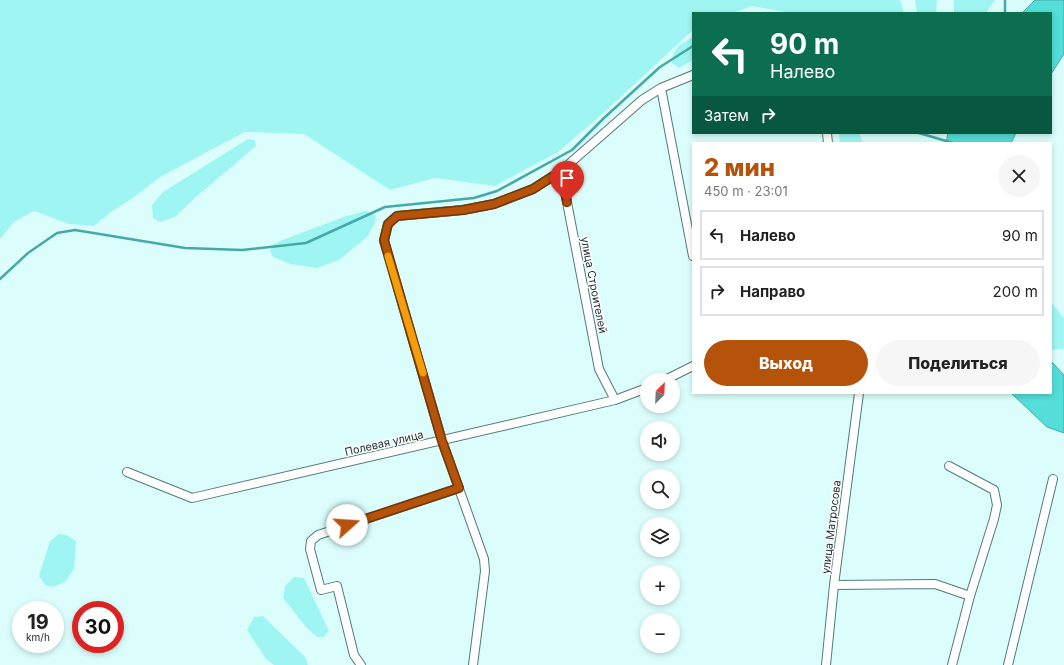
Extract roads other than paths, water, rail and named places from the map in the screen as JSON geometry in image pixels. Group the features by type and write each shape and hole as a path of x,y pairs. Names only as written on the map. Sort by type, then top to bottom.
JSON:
{"street":[{"path":"473,665 485,571 484,559 442,441 384,240 388,224 397,216 463,210 494,204 533,189 561,171 642,100 661,88 692,75"},
{"path":"661,88 692,251"},
{"name":"улица Строителей","path":"561,171 598,369 615,400"},
{"path":"679,373 692,366"},
{"name":"Полевая улица","path":"127,472 192,498 615,400 640,391"},
{"name":"улица Матросова","path":"828,665 834,584 859,394"},
{"path":"949,466 994,490 997,506 970,596 952,665"},
{"path":"1008,665 1053,479"},
{"path":"361,665 354,655 337,586 322,590 310,549 311,541 318,534 459,488"},
{"path":"834,584 935,584 970,596"}],"waterway":[{"path":"1005,0 1005,12"},
{"path":"0,279 28,253 57,233 75,230 185,248 242,250 306,243 385,207 474,198 497,191 572,150 604,118 660,67 692,47"},
{"path":"922,134 950,142"}]}
